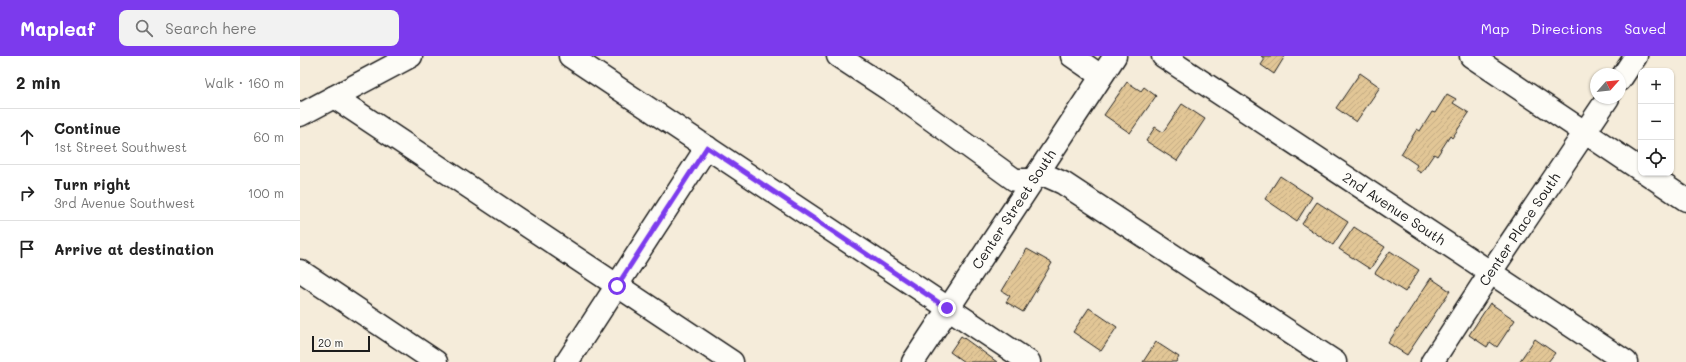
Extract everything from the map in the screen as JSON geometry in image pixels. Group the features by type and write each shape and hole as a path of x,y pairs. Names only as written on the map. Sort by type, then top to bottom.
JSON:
{"street":[{"path":"300,115 411,56"},
{"path":"570,56 1029,362"},
{"path":"838,56 899,96 1015,180 1031,180 1045,176 1062,183 1335,362"},
{"path":"1072,56 1101,76"},
{"name":"Center Street South","path":"913,362 1031,180 1115,56"},
{"name":"2nd Avenue South","path":"1163,56 1626,362"},
{"path":"1471,56 1638,168"},
{"path":"1626,71 1636,56"},
{"path":"334,97 732,362"},
{"name":"Center Place South","path":"1432,362 1604,104"},
{"path":"567,362 707,147"},
{"path":"1650,176 1686,200"},
{"path":"300,270 436,362"}],"building":[{"path":"1261,56 1285,56 1274,74 1261,65 1265,59"},
{"path":"1360,73 1380,87 1356,122 1336,108"},
{"path":"1127,82 1141,91 1144,87 1156,96 1130,133 1104,115"},
{"path":"1447,94 1456,99 1453,103 1469,113 1452,138 1450,136 1437,156 1434,154 1421,173 1415,169 1417,165 1401,154 1417,129 1420,131 1432,112 1435,113"},
{"path":"1182,104 1205,119 1177,161 1146,141 1155,127 1163,132"},
{"path":"1280,176 1312,197 1297,221 1265,199"},
{"path":"1317,202 1348,222 1333,245 1302,224"},
{"path":"1354,227 1385,247 1370,269 1339,249"},
{"path":"1027,249 1052,263 1023,312 1006,302 1010,296 1002,291"},
{"path":"1390,251 1419,270 1405,292 1375,273"},
{"path":"1431,278 1450,291 1407,355 1388,343"},
{"path":"1490,303 1515,320 1497,347 1490,342 1487,347 1469,335"},
{"path":"1089,308 1117,327 1101,351 1073,332"},
{"path":"961,336 997,362 964,362 950,352"},
{"path":"1535,339 1555,353 1548,362 1519,362"},
{"path":"1156,342 1179,357 1176,362 1143,362"}],"route":[{"path":"617,286 707,147 947,308"}]}
